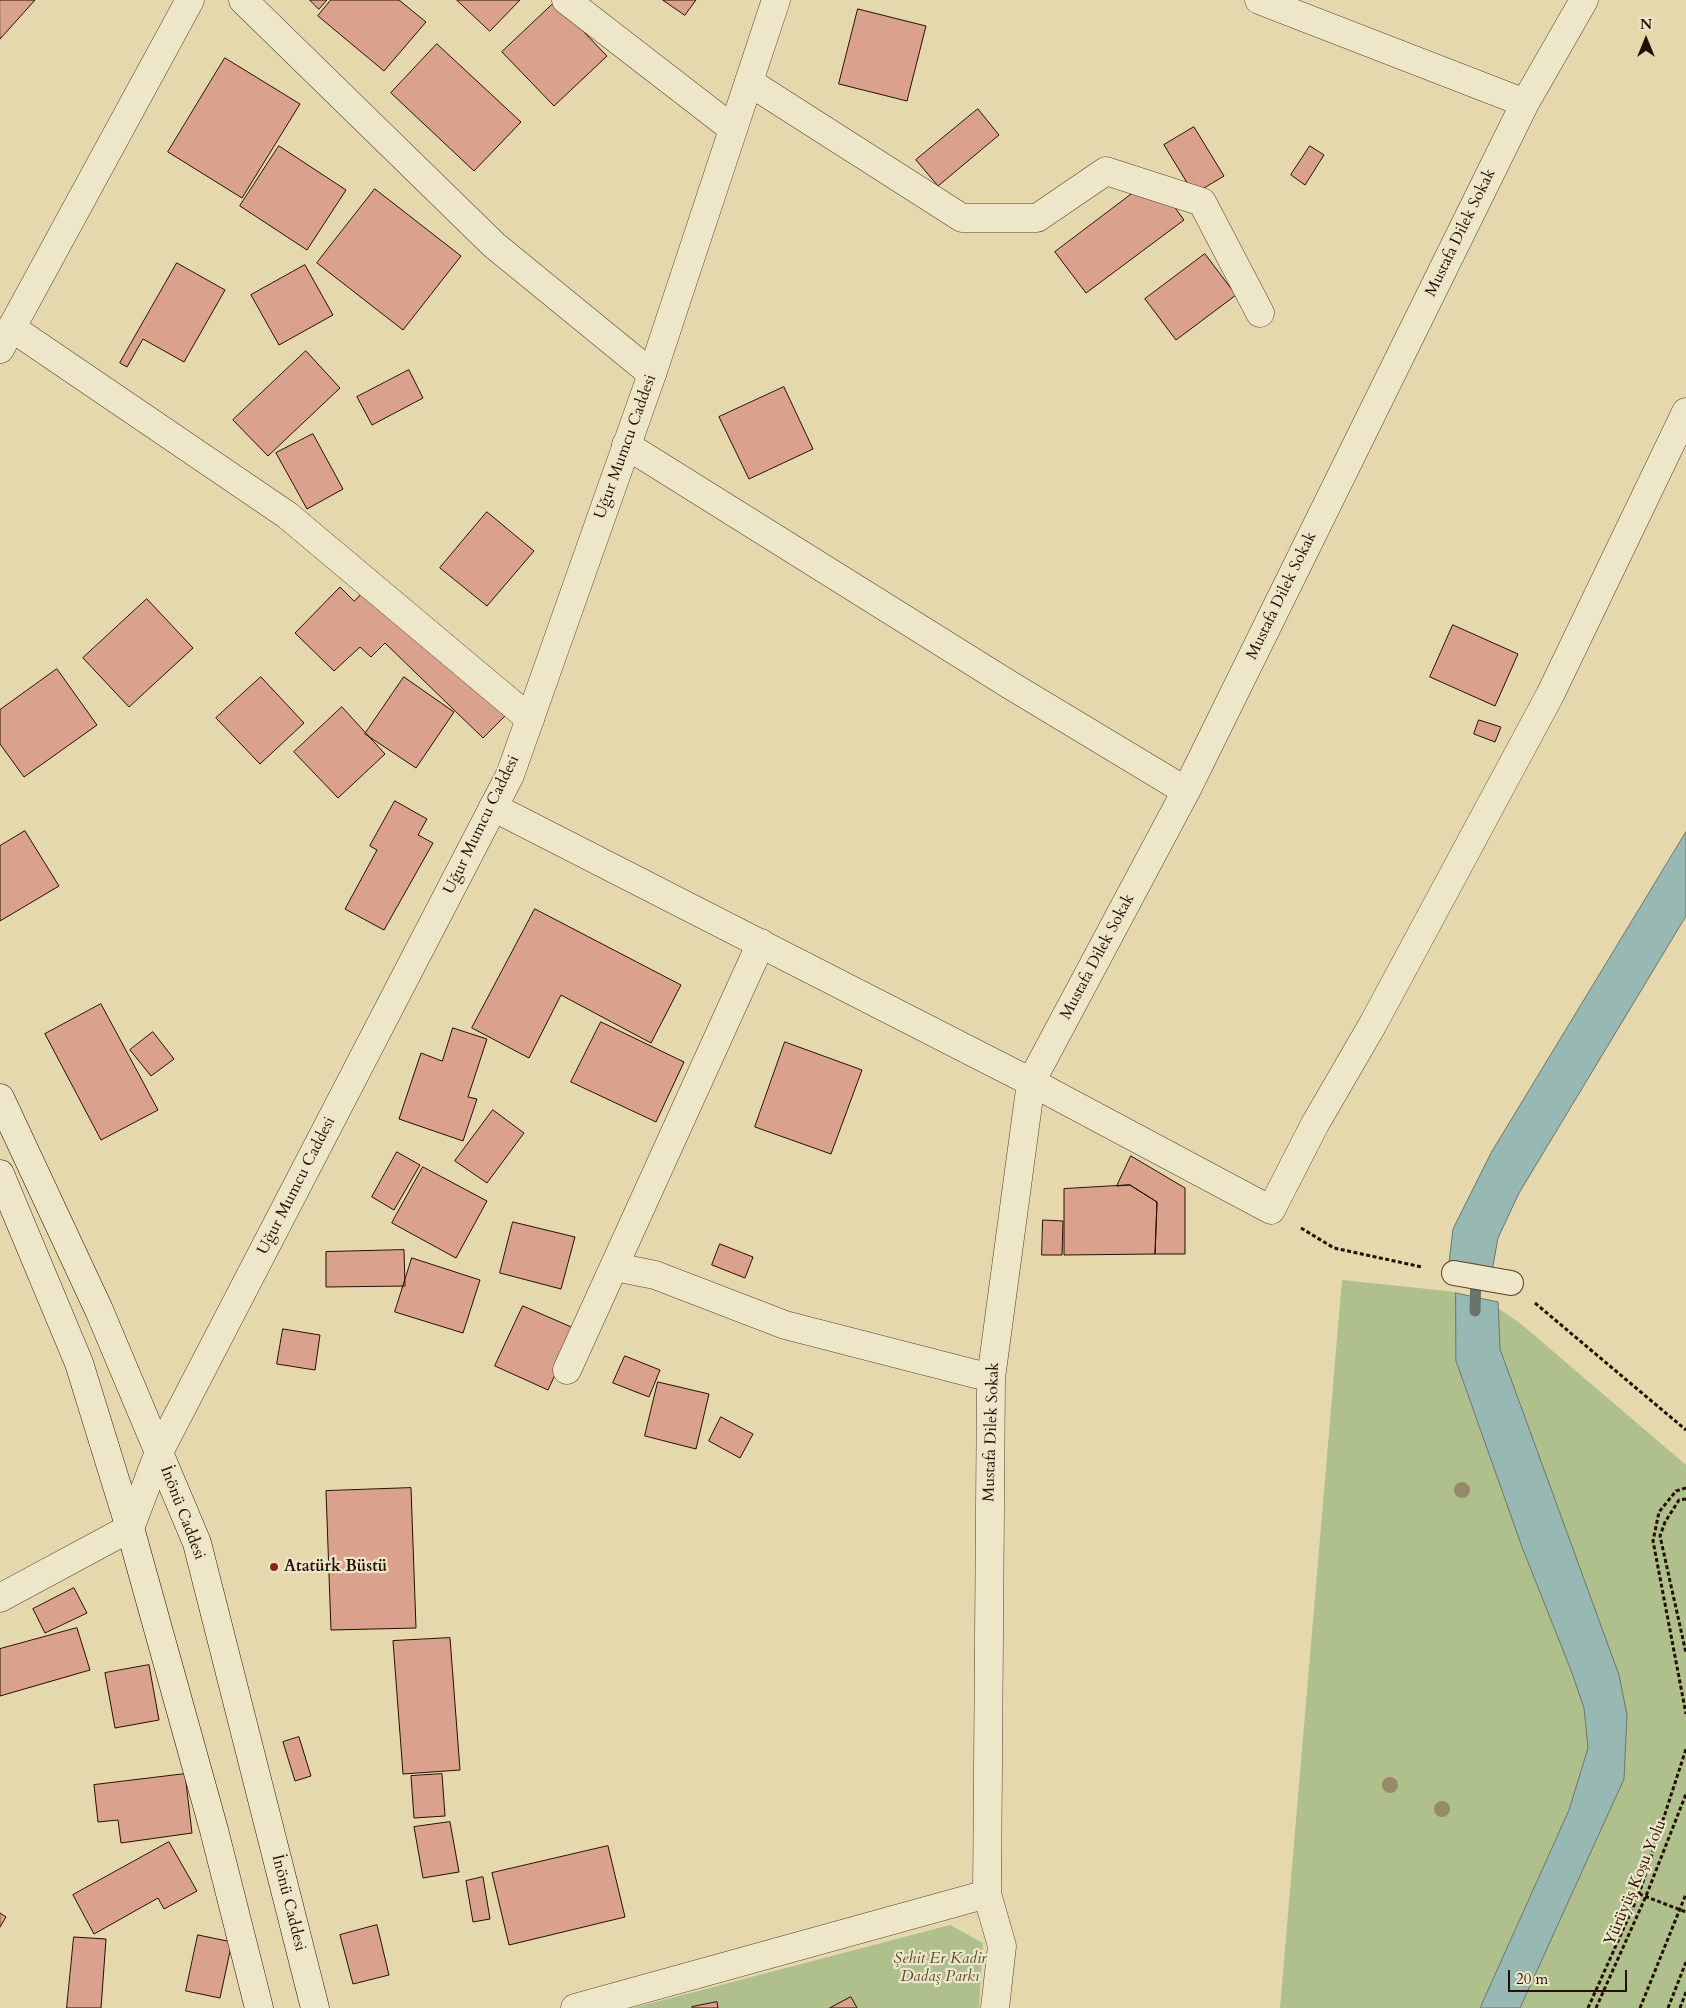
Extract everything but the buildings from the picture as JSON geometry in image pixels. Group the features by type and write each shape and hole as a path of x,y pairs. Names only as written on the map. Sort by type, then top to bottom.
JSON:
{"street":[{"path":"190,0 6,338 287,515 530,719"},
{"path":"243,0 494,245 652,374"},
{"path":"566,0 733,129"},
{"name":"Uğur Mumcu Caddesi","path":"130,1528 159,1452 510,775 652,374 776,0"},
{"path":"1259,0 1525,103"},
{"name":"Mustafa Dilek Sokak","path":"995,2008 1002,1946 987,1894 990,1378 1031,1082 1186,791 1525,103 1584,0"},
{"path":"749,82 962,218 1037,218 1106,171 1202,202 1260,313"},
{"path":"494,807 1031,1082 1271,1210 1315,1124 1373,1024 1550,695 1686,412"},
{"path":"626,445 1186,791"},
{"path":"567,1370 761,943"},
{"name":"İnönü Caddesi","path":"0,1098 100,1310 197,1543 315,2008"},
{"path":"0,1174 79,1364 130,1528 214,1830 259,2008"},
{"path":"615,1267 655,1275 785,1325 990,1378"},
{"path":"0,1598 130,1528"},
{"path":"576,2008 987,1894"}],"lane":[{"path":"1454,1273 1511,1283"}],"path":[{"path":"1271,1210 1334,1248 1454,1273"},
{"path":"1511,1283 1686,1430"},
{"path":"1686,1488 1676,1491 1659,1512 1653,1541 1686,1714"},
{"path":"1686,1499 1679,1500 1664,1522 1660,1536 1686,1652"},
{"path":"1588,2008 1639,1894 1686,1750"},
{"name":"Yürüyüş Koşu Yolu","path":"1596,2008 1646,1896 1686,1794"},
{"path":"1639,1894 1686,1912"},
{"path":"1640,2008 1686,1894"},
{"path":"1668,2008 1686,1962"},
{"path":"1680,2008 1686,1992"}],"green space":[{"path":"1342,1280 1456,1292 1456,1362 1522,1547 1584,1708 1588,1748 1569,1810 1480,2008 1280,2008"},
{"path":"1498,1308 1521,1324 1686,1465 1686,2008 1520,2008 1624,1779 1627,1715 1619,1675 1500,1349"},
{"name":"Şehit Er Kadir Dadaş Parkı","path":"950,1925 983,1943 979,2008 633,2008"}],"water":[{"path":"1686,832 1686,916 1519,1193 1498,1238 1492,1271 1449,1263 1453,1229 1491,1153"},
{"path":"1456,1293 1498,1302 1500,1349 1619,1675 1627,1715 1624,1779 1520,2008 1480,2008 1569,1810 1588,1748 1584,1708 1522,1547 1456,1361"}],"waterway":[{"path":"1475,1311 1476,1274"}],"place":[{"name":"Atatürk Büstü","path":"274,1567"}]}
